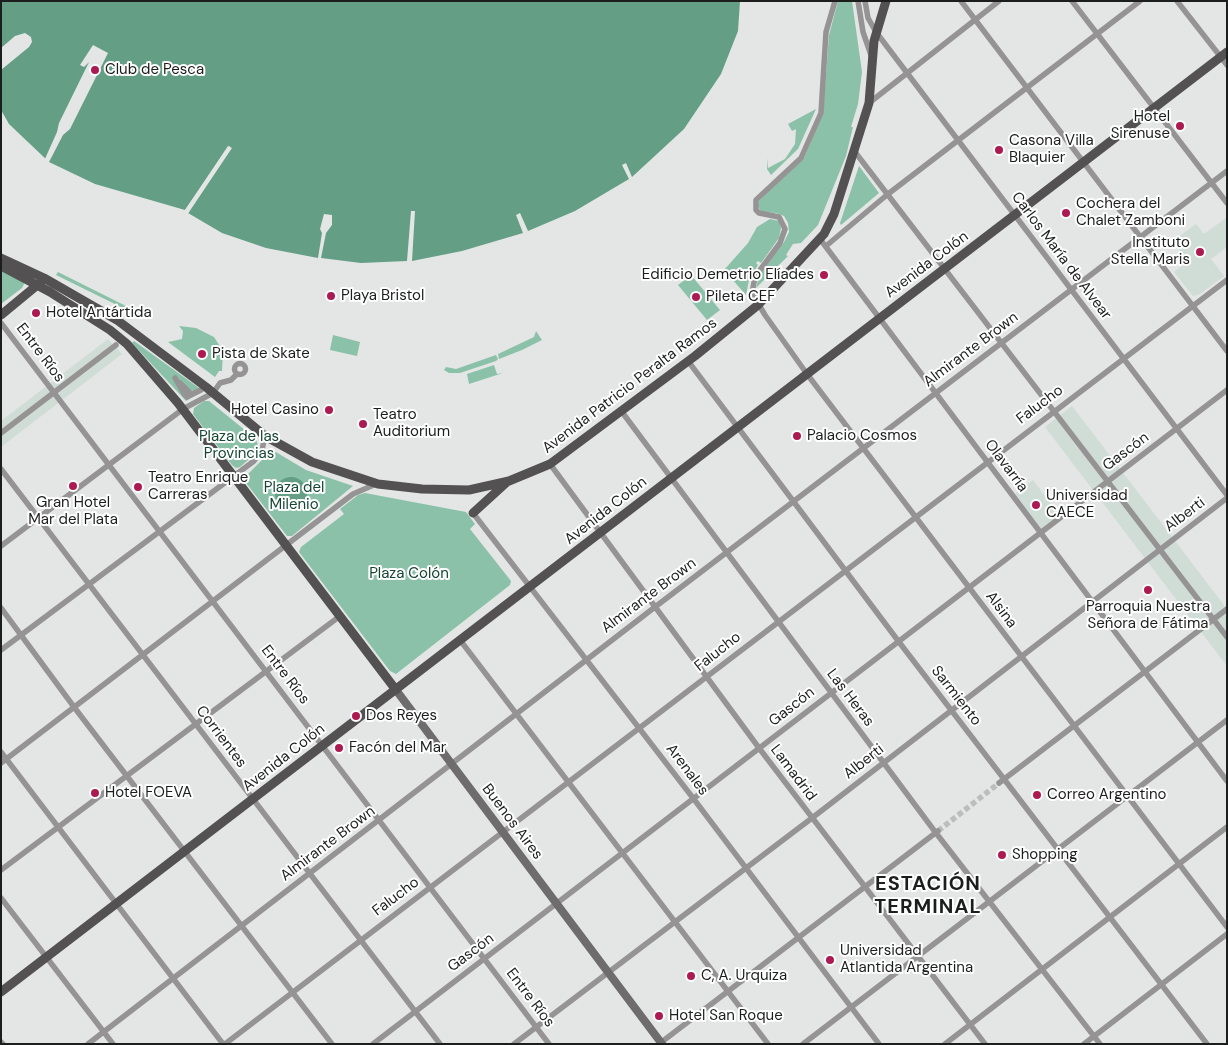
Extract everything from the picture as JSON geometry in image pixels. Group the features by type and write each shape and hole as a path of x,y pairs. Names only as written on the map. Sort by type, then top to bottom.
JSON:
{"main road":[{"name":"Avenida Patricio Peralta Ramos","path":"1,258 41,282 117,320 213,393 265,436 312,462 378,484 422,489 457,490 509,481 550,464 622,412 758,305 823,242 856,152 869,103 876,32 886,1"},
{"name":"Avenida Colón","path":"1,992 1224,54"},
{"name":"Avenida Patricio Peralta Ramos","path":"1,266 41,282 119,342 182,409 234,476"},
{"path":"1,315 41,282"},
{"name":"Buenos Aires","path":"234,476 396,690"},
{"path":"473,513 509,481"}],"street":[{"path":"758,305 752,293 753,281 780,243 785,229 781,218 761,215 756,210 756,204 758,197 800,158 821,112 826,32 835,1"},
{"path":"858,1 863,32 872,60"},
{"name":"Carlos María de Alvear","path":"865,1 868,18 876,32 1227,497"},
{"path":"961,1 1227,351"},
{"path":"869,103 999,1"},
{"path":"1072,1 1152,109 1227,203"},
{"path":"823,242 1140,1"},
{"path":"1178,1 1224,54 1227,65"},
{"path":"856,152 1227,637"},
{"name":"Almirante Brown","path":"88,1044 935,392 1227,171"},
{"name":"Olavarría","path":"823,242 1227,781"},
{"name":"Falucho","path":"224,1044 1122,358 1227,280"},
{"name":"Alsina","path":"758,305 914,517 1227,927"},
{"name":"Entre Ríos","path":"1,323 549,1044"},
{"path":"1,433 119,342"},
{"name":"Sarmiento","path":"688,361 898,642 952,711 1002,781 1058,849 1207,1044"},
{"path":"1,546 182,409 213,393 218,382 231,380 238,374"},
{"path":"187,397 201,390"},
{"name":"Gascón","path":"373,1044 1227,390"},
{"name":"Las Heras","path":"622,412 776,622 989,903 1100,1044"},
{"path":"1,650 256,459 264,444 265,436"},
{"name":"Lamadrid","path":"550,464 759,748 985,1044"},
{"name":"Corrientes","path":"1,469 440,1044"},
{"path":"4,761 353,494 378,484"},
{"name":"Alberti","path":"514,1044 952,711 1227,497"},
{"name":"Arenales","path":"473,513 531,586 879,1044"},
{"path":"1,608 74,707 332,1044"},
{"path":"1002,781 1227,609"},
{"path":"1,870 340,616"},
{"path":"460,640 768,1044"},
{"name":"Buenos Aires","path":"396,690 661,1043"},
{"path":"803,1044 919,958 1227,720"},
{"path":"1,752 4,761 59,827 224,1044"},
{"path":"946,1044 1109,916 1227,827"},
{"path":"661,1043 937,832"},
{"path":"1,898 113,1044"},
{"path":"1084,1044 1227,934"}],"shaded area":[{"path":"1,1 740,1 738,31 721,74 684,129 632,177 626,163 622,165 629,179 575,211 528,231 520,213 516,215 523,233 462,251 412,261 415,211 411,211 407,261 361,263 321,258 326,233 332,225 332,215 324,214 320,229 322,233 318,258 266,248 222,233 188,213 231,148 229,146 185,210 95,184 49,162 9,124 1,110 1,70 29,47 32,42 31,37 25,33 15,36 1,48"},
{"name":"Instituto Stella Maris","path":"1226,218 1227,247 1211,259 1224,276 1200,294 1193,296 1174,272 1188,261 1173,241 1196,224 1204,234"},
{"path":"108,339 122,354 1,447 1,421"},
{"path":"1072,406 1227,609 1227,666 1045,427"},
{"path":"291,477 302,482 307,493 302,504 291,509 280,504 275,493 280,482"},
{"name":"Universidad CAECE","path":"1033,480 1060,516 1039,531 1013,495"}],"green space":[{"path":"838,1 852,1 862,72 858,104 851,127 853,127 846,156 818,225 801,243 793,244 786,255 788,256 756,288 759,276 784,242 789,232 788,223 784,216 776,213 761,212 758,206 759,201 804,158 823,114 829,35"},
{"path":"816,109 798,149 771,175 767,169 768,158 768,168 785,159 795,144 796,129 792,131 788,124"},
{"path":"859,166 879,193 841,225 840,223"},
{"path":"770,219 779,221 781,228 779,238 761,263 758,261 756,263 758,265 749,280 746,295 724,270 748,243 757,227"},
{"path":"1,269 25,282 22,288 1,304"},
{"path":"58,272 130,308 129,311 56,275"},
{"path":"691,275 720,310 707,320 678,285"},
{"name":"Pista de Skate","path":"179,326 196,328 214,337 223,351 222,371 219,371 215,377 168,342 182,339 183,331"},
{"path":"536,331 542,340 499,359 498,354 534,337"},
{"path":"333,335 360,342 357,356 330,350"},
{"path":"134,341 202,391 186,401 132,343"},
{"path":"496,355 498,359 496,361 460,373 449,373 444,370 446,367 456,369"},
{"path":"494,365 497,374 503,373 469,384 467,374"},
{"name":"Plaza de las Provincias","path":"204,401 209,401 256,439 258,446 256,453 240,467 236,468 232,465 193,414 194,408"},
{"name":"Plaza del Milenio","path":"269,448 306,470 353,486 292,536 287,536 243,479 262,460"},
{"name":"Plaza Colón","path":"365,493 466,512 475,524 470,529 511,581 510,585 396,674 390,671 299,552 301,547 344,514 340,509 358,495"}],"pier":[{"path":"93,45 108,53 70,129 63,135 48,164 44,161 59,123 89,62 84,67 80,65"},
{"path":"228,146 232,148 187,215 183,213"}],"tunnel":[{"path":"938,831 999,783"}],"place":[{"name":"Club de Pesca","path":"95,70"},
{"name":"Hotel Sirenuse","path":"1180,126"},
{"name":"Casona Villa Blaquier","path":"999,150"},
{"name":"Cochera del Chalet Zamboni","path":"1066,213"},
{"name":"Instituto Stella Maris","path":"1200,252"},
{"name":"Edificio Demetrio Elíades","path":"824,275"},
{"name":"Playa Bristol","path":"331,296"},
{"name":"Pileta CEF","path":"696,297"},
{"name":"Hotel Antártida","path":"36,313"},
{"name":"Pista de Skate","path":"202,354"},
{"name":"Hotel Casino","path":"329,410"},
{"name":"Teatro Auditorium","path":"363,424"},
{"name":"Palacio Cosmos","path":"797,436"},
{"name":"Gran Hotel Mar del Plata","path":"73,486"},
{"name":"Teatro Enrique Carreras","path":"138,487"},
{"name":"Universidad CAECE","path":"1036,505"},
{"name":"Parroquia Nuestra Señora de Fátima","path":"1148,590"},
{"name":"Dos Reyes","path":"356,716"},
{"name":"Facón del Mar","path":"339,748"},
{"name":"Hotel FOEVA","path":"95,793"},
{"name":"Correo Argentino","path":"1037,795"},
{"name":"Shopping","path":"1002,855"},
{"name":"Universidad Atlantida Argentina","path":"830,960"},
{"name":"C, A. Urquiza","path":"691,976"},
{"name":"Hotel San Roque","path":"659,1016"}],"district":[{"name":"ESTACIÓN TERMINAL","path":"928,896"}]}
